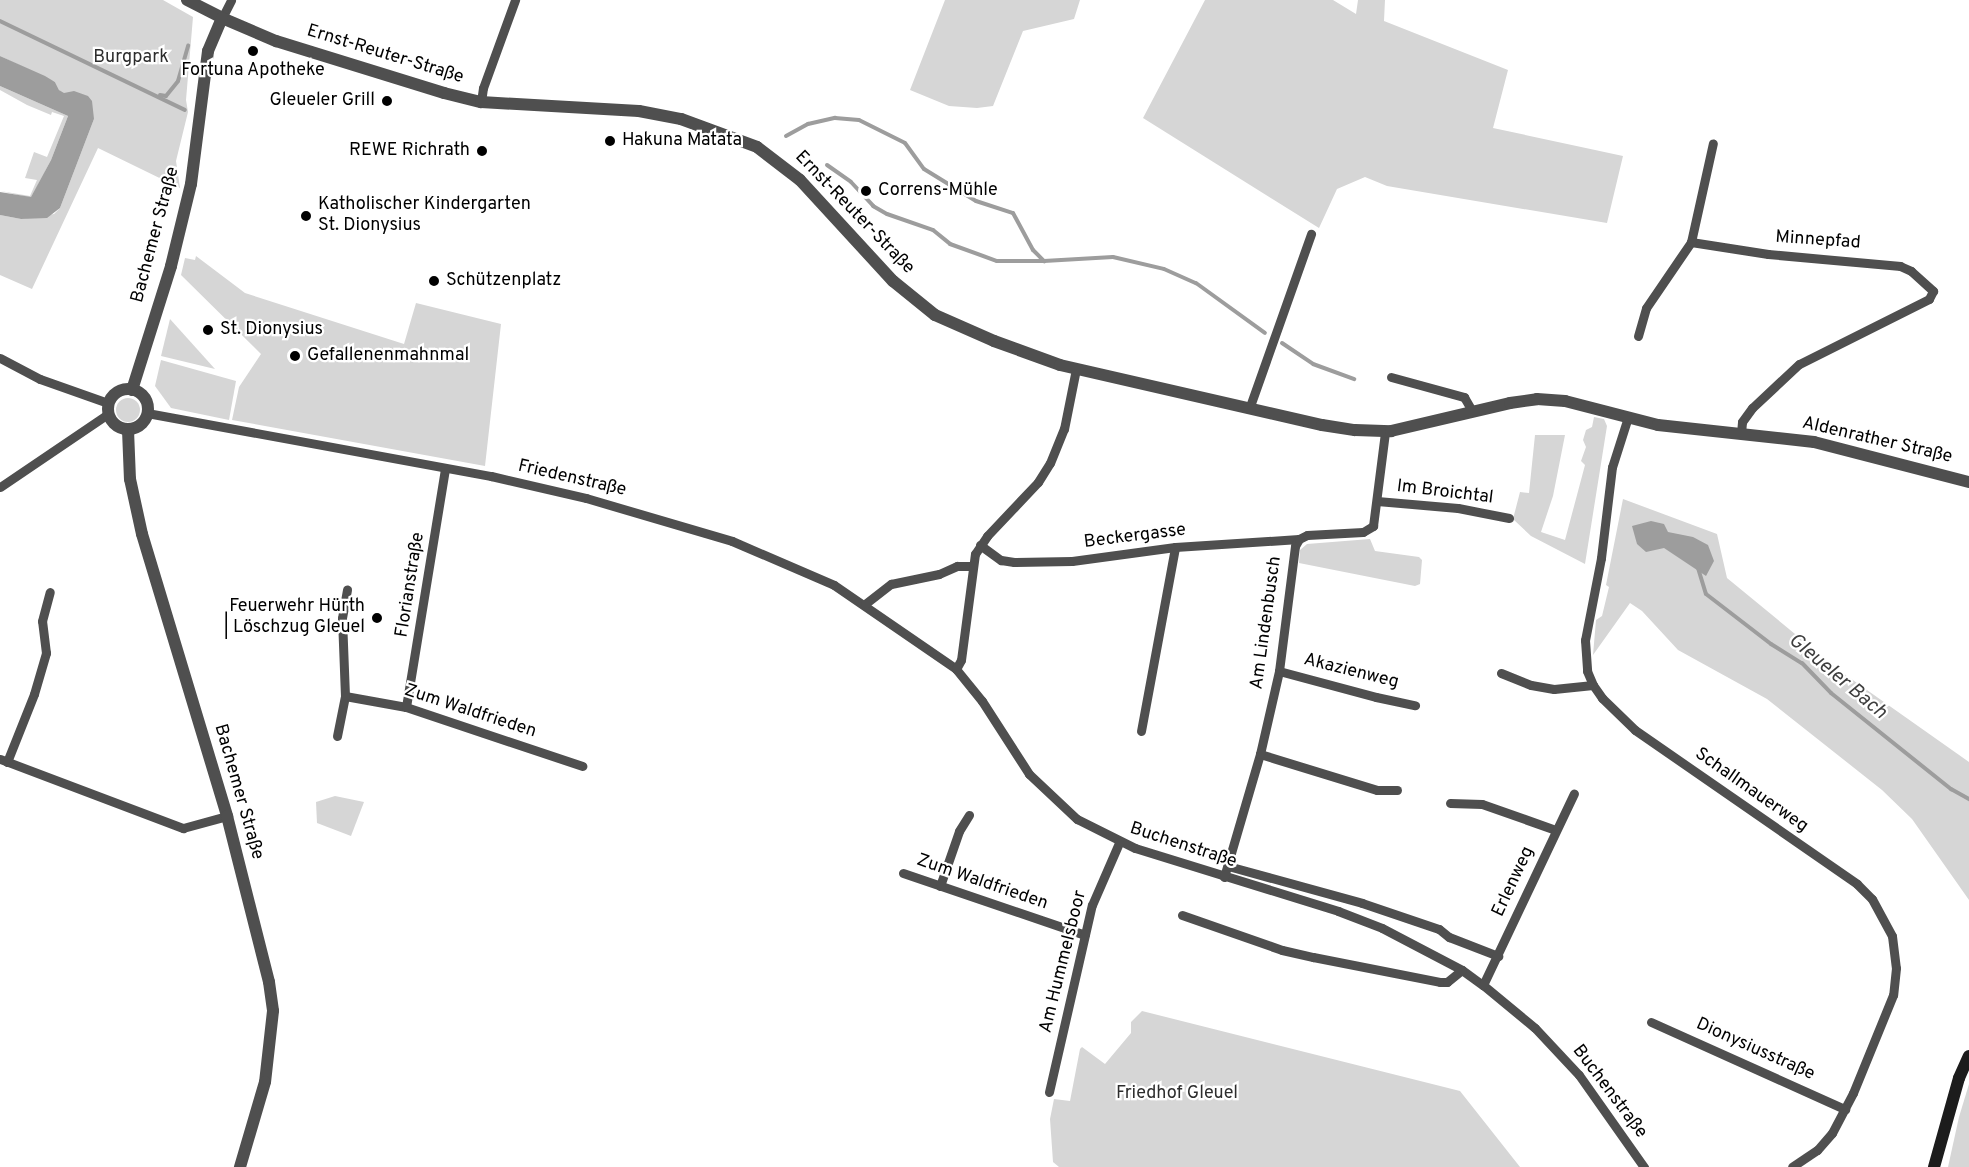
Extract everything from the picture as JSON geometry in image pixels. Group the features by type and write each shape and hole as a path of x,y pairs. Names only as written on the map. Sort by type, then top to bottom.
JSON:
{"main road":[{"path":"1934,1167 1959,1078 1969,1056"}],"street":[{"name":"Ernst-Reuter-Straße","path":"187,0 222,18 276,40 444,93 481,102 639,111 681,119 757,147 800,180 893,280 936,315 994,341 1076,369 1322,425 1385,432 1435,423 1472,411 1537,399 1565,401 1688,430 1741,433"},
{"path":"222,18 231,0"},
{"path":"481,102 483,88 515,0"},
{"name":"Bachemer Straße","path":"132,390 171,266 191,184 208,51 222,18"},
{"path":"1638,336 1646,308 1691,242 1713,143"},
{"path":"1249,408 1311,234"},
{"name":"Minnepfad","path":"1691,242 1768,254 1900,266 1911,271 1933,291 1929,299 1799,364 1752,408 1742,422 1741,433"},
{"path":"0,358 40,379 108,408 117,426 128,430 139,426 147,413 143,397 132,390 117,392 108,408 0,487"},
{"path":"956,669 961,660 973,566 980,544 1038,482 1050,463 1064,429 1076,369"},
{"path":"1391,377 1464,397 1472,411"},
{"name":"Friedenstraße","path":"147,413 445,468 586,498 732,541 799,567 865,604 956,669"},
{"name":"Schallmauerweg","path":"1628,417 1612,467 1601,558 1585,640 1587,671 1593,685 1602,698 1635,730 1857,884 1884,916 1892,936 1896,968 1893,995 1845,1109 1824,1142 1792,1167"},
{"name":"Bachemer Straße","path":"128,430 130,479 142,534 227,816 263,955 273,1011 265,1082 240,1167"},
{"name":"Am Lindenbusch","path":"1224,877 1260,754 1279,671 1295,546 1299,539 1307,536 1369,530 1373,526 1385,432"},
{"name":"Aldenrather Straße","path":"1741,433 1814,442 1854,450 1969,482"},
{"name":"Florianstraße","path":"406,707 422,621 445,468"},
{"name":"Im Broichtal","path":"1377,501 1458,508 1509,518"},
{"name":"Beckergasse","path":"980,544 993,556 1014,562 1072,561 1175,547 1299,539"},
{"path":"1141,731 1175,547"},
{"path":"865,604 891,584 939,574 957,566 973,566"},
{"path":"337,735 345,696 342,618 347,589"},
{"path":"50,592 42,621 46,653 34,694 3,761 183,828 227,816"},
{"name":"Buchenstraße","path":"956,669 982,701 1029,774 1077,819 1119,843 1360,919 1462,970 1483,985 1535,1028 1578,1075 1644,1167"},
{"name":"Akazienweg","path":"1279,671 1415,705"},
{"path":"1501,673 1531,685 1554,689 1593,685"},
{"name":"Zum Waldfrieden","path":"345,696 406,707 582,766"},
{"path":"1260,754 1377,790 1397,790"},
{"name":"Erlenweg","path":"1483,985 1574,793"},
{"path":"1450,803 1482,804 1556,830"},
{"path":"940,886 959,831 969,814"},
{"name":"Am Hummelsboor","path":"1049,1092 1096,893 1119,843"},
{"name":"Buchenstraße","path":"1228,866 1362,903 1439,929 1449,937 1498,956"},
{"name":"Zum Waldfrieden","path":"903,873 1085,935"},
{"path":"1182,915 1282,950 1371,969 1440,982 1447,982 1462,970"},
{"name":"Dionysiusstraße","path":"1651,1022 1845,1109"}],"green space":[{"name":"Burgpark","path":"0,0 163,0 193,17 186,100 188,112 176,161 180,188 98,148 32,289 0,275 0,215 21,219 54,214 60,208 94,119 59,90 55,82 0,56"},
{"path":"945,0 1080,0 1074,19 1023,31 993,106 977,108 949,106 910,90"},
{"path":"1205,0 1333,0 1356,14 1358,0 1385,0 1384,21 1508,70 1493,128 1623,156 1607,223 1387,186 1365,177 1337,189 1319,228 1143,118"},
{"path":"0,86 68,116 51,160 31,198 0,191 30,196 37,180 25,178 34,152 47,157 64,116 52,112 51,115 27,105 0,90"},
{"path":"196,256 245,293 404,344 416,303 501,324 485,466 232,420 239,387 261,354 181,275 185,258 195,260"},
{"path":"170,319 215,369 161,356"},
{"path":"161,360 236,381 229,420 171,408 155,386"},
{"path":"128,398 137,401 140,410 137,419 128,422 119,419 116,410 119,401"},
{"path":"1594,417 1604,419 1607,426 1585,564 1531,536 1513,519 1520,492 1529,493 1535,435 1565,435 1553,496 1541,532 1565,540 1585,465 1581,461 1586,447 1583,440 1586,430 1592,427"},
{"path":"1623,499 1717,534 1727,578 1840,671 1969,762 1969,900 1912,819 1882,790 1767,699 1678,650 1642,611 1630,603 1593,655 1596,620 1602,616 1609,587 1606,585"},
{"path":"1370,539 1375,551 1419,557 1422,560 1420,584 1415,586 1299,563 1300,550 1307,544"},
{"path":"335,796 364,802 351,836 317,823 316,802"},
{"name":"Friedhof Gleuel","path":"1142,1011 1460,1091 1520,1167 1059,1167 1053,1162 1050,1119 1054,1099 1070,1101 1080,1049 1082,1047 1105,1064 1131,1033 1131,1022"},
{"path":"1969,1084 1969,1167 1948,1167 1959,1117"}],"shaded area":[{"path":"0,56 45,76 55,82 59,90 64,93 74,91 88,96 92,101 94,119 60,208 47,218 21,219 0,215 0,192 31,197 51,160 68,116 0,86"},
{"path":"1651,521 1664,524 1668,532 1693,537 1708,545 1714,561 1706,576 1664,548 1646,552 1637,544 1632,526"}],"waterway":[{"name":"Gleueler Bach","path":"0,21 185,110"},
{"path":"160,95 166,96 178,81 188,45"},
{"name":"Gleueler Bach","path":"786,136 808,124 835,118 859,120 905,143 924,169 976,201 1013,213 1033,250 1044,261 1113,257 1164,269 1196,283 1265,333"},
{"path":"827,165 851,182 873,206 887,214 933,230 950,244 997,261 1044,261"},
{"name":"Gleueler Bach","path":"1282,343 1313,364 1354,379"},
{"name":"Gleueler Bach","path":"1698,568 1706,594 1771,644 1802,663 1831,693 1951,789 1969,799"}],"place":[{"name":"Fortuna Apotheke","path":"253,51"},
{"name":"Gleueler Grill","path":"387,101"},
{"name":"Hakuna Matata","path":"610,141"},
{"name":"REWE Richrath","path":"482,151"},
{"name":"Correns-Mühle","path":"866,191"},
{"name":"Katholischer Kindergarten St. Dionysius","path":"306,216"},
{"name":"Schützenplatz","path":"434,281"},
{"name":"St. Dionysius","path":"208,330"},
{"name":"Gefallenenmahnmal","path":"295,356"},
{"name":"Feuerwehr Hürth | Löschzug Gleuel","path":"377,618"}]}
